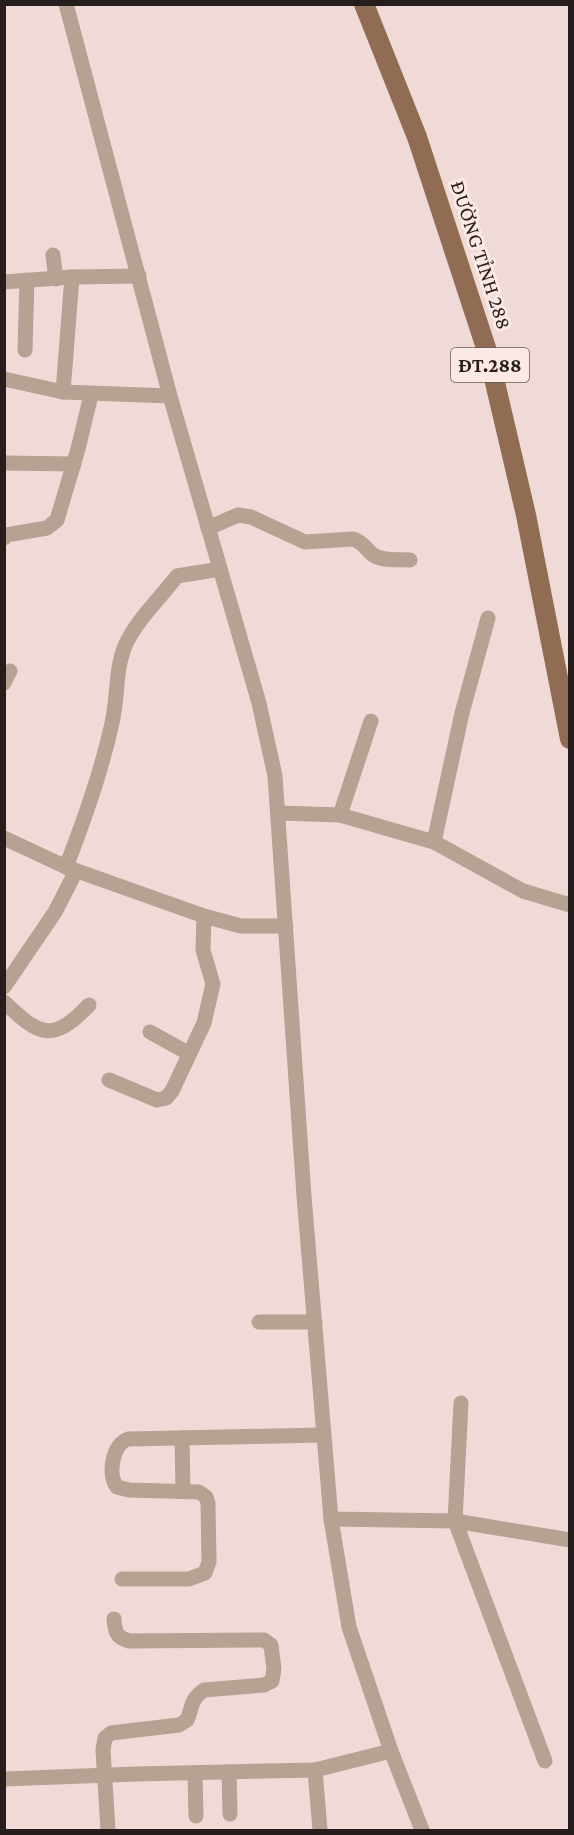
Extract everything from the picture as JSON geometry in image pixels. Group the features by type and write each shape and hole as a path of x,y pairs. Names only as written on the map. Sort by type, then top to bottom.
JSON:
{"main road":[{"name":"ĐƯỜNG TỈNH 288","path":"364,4 417,137 489,357 526,515 570,739"}],"street":[{"path":"66,4 170,396 259,703 275,776 304,1197 331,1519 349,1627 421,1830"},
{"path":"53,255 56,279"},
{"path":"4,282 72,277 139,276"},
{"path":"63,392 72,277"},
{"path":"25,350 27,280"},
{"path":"4,379 63,392 91,395 170,396"},
{"path":"5,536 47,528 57,520 91,395"},
{"path":"4,463 74,464"},
{"path":"208,528 238,515 251,517 305,542 353,539 360,541 373,556 384,559 410,560"},
{"path":"4,987 55,912 71,869 99,778 113,720 120,662 125,646 177,576 220,569"},
{"path":"434,842 462,713 488,618"},
{"path":"340,815 371,721"},
{"path":"279,813 340,815 434,842 523,891 570,905"},
{"path":"4,838 71,869 204,916 242,926 286,926"},
{"path":"110,1080 157,1100 166,1098 172,1091 204,1023 213,984 203,950 204,916"},
{"path":"4,1002 34,1027 48,1032 59,1029 89,1005"},
{"path":"150,1032 189,1053"},
{"path":"259,1322 315,1322"},
{"path":"460,1403 455,1521 545,1761"},
{"path":"122,1579 189,1579 204,1573 209,1562 208,1503 202,1493 129,1490 117,1487 113,1479 115,1451 122,1441 128,1439 323,1435"},
{"path":"182,1438 183,1491"},
{"path":"331,1519 455,1521 570,1540"},
{"path":"108,1830 105,1738 111,1733 179,1725 187,1720 191,1703 204,1690 264,1685 273,1681 274,1669 271,1645 264,1640 129,1641 119,1638 115,1632 114,1619"},
{"path":"4,1779 106,1774 315,1770 392,1751"},
{"path":"315,1770 320,1830"},
{"path":"229,1772 230,1814"},
{"path":"195,1774 196,1816"}]}
